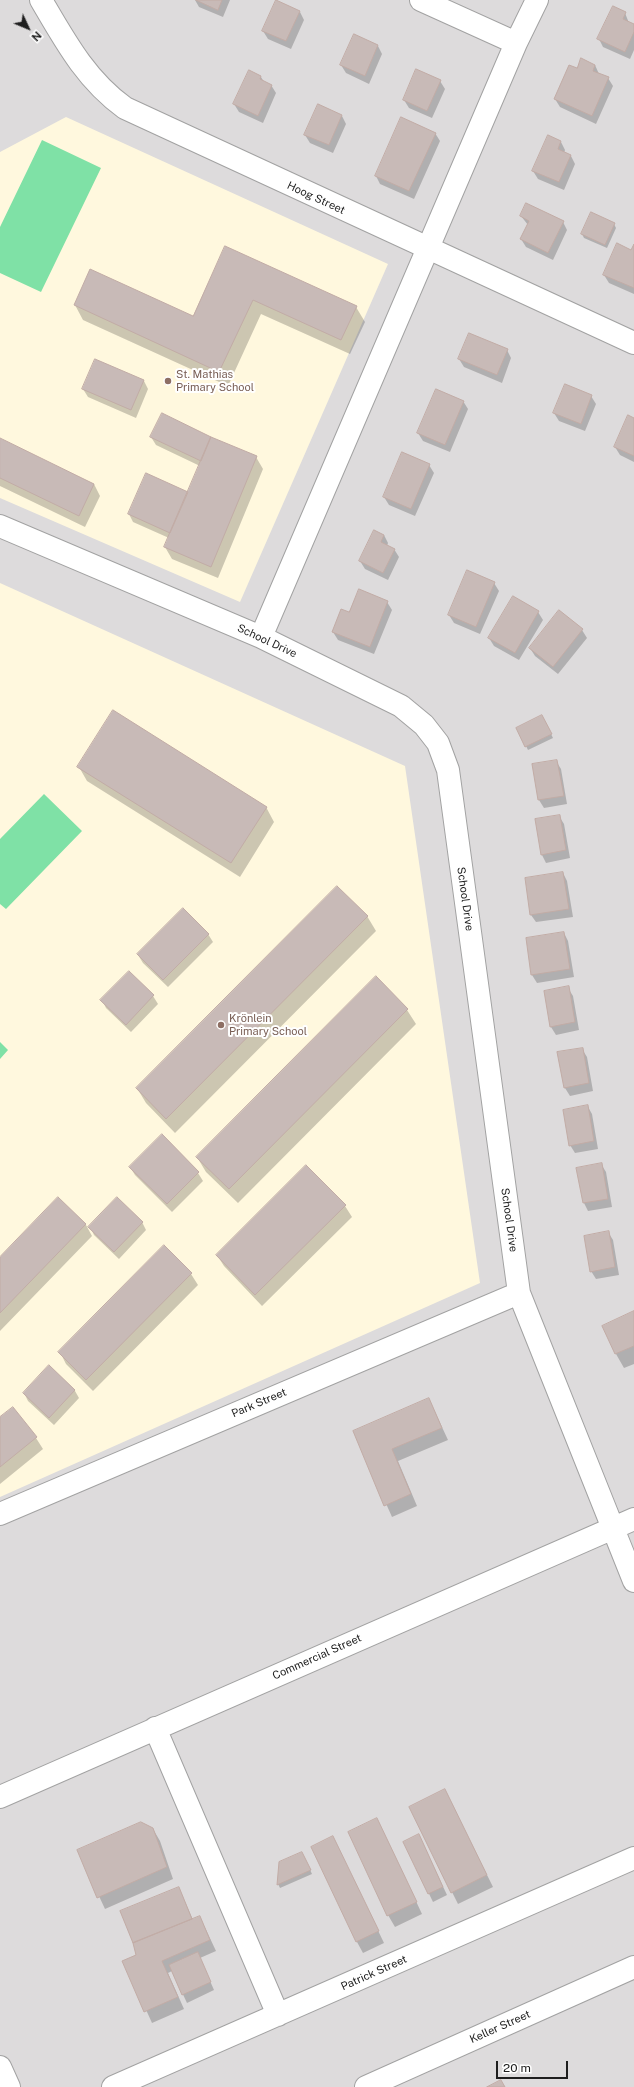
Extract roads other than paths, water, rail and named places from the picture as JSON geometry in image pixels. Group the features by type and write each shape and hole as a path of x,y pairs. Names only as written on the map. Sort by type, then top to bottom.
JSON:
{"street":[{"name":"Hoog Street","path":"41,0 73,54 106,95 125,108 429,250 634,343"},
{"path":"421,0 516,43"},
{"path":"261,637 429,250 516,43 536,0"},
{"name":"School Drive","path":"0,526 261,637 401,706 424,725 438,744 448,770 519,1293 634,1581"},
{"name":"Park Street","path":"0,1514 519,1293"},
{"name":"Commercial Street","path":"0,1798 155,1728 634,1518"},
{"path":"155,1728 278,2015"},
{"name":"Patrick Street","path":"113,2087 634,1858"},
{"name":"Keller Street","path":"366,2087 634,1967"},
{"path":"0,2067 9,2087"}],"place":[{"name":"St. Mathias Primary School","path":"168,381"},
{"name":"Krönlein Primary School","path":"221,1025"}]}
